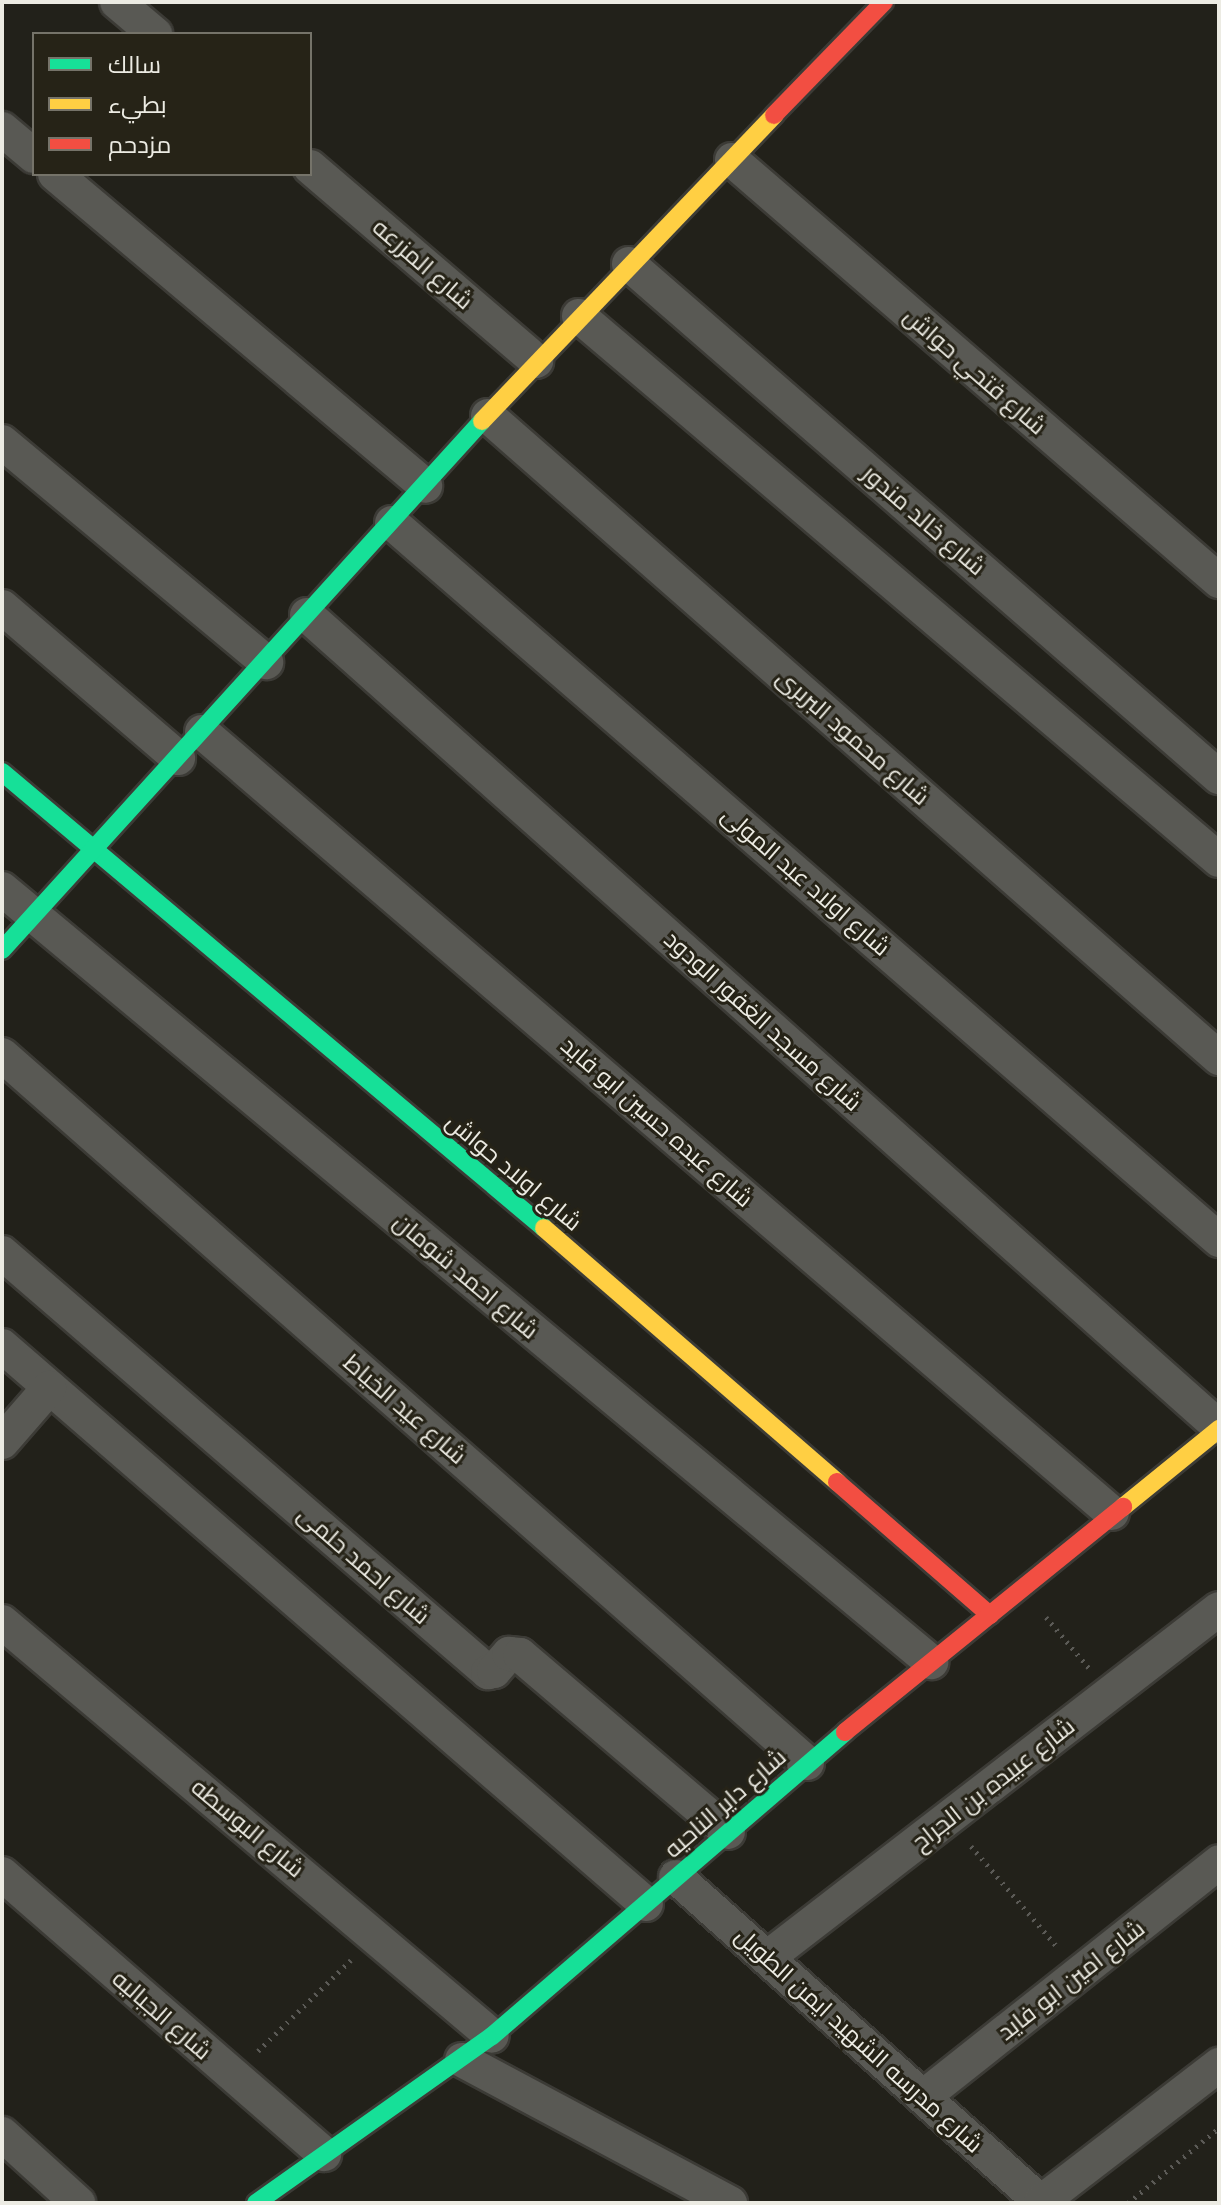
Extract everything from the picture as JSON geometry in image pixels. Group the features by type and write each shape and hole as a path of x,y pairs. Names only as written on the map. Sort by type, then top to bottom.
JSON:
{"street":[{"path":"117,2 153,32"},
{"path":"2,950 536,361 884,2"},
{"path":"2,129 32,154"},
{"name":"شارع فتحي حواش","path":"732,160 1219,581"},
{"name":"شارع المزرعه","path":"312,169 536,361"},
{"path":"57,176 425,486"},
{"name":"شارع خالد مندور","path":"629,264 1219,777"},
{"path":"579,316 1219,860"},
{"name":"شارع محمود البربرى","path":"488,416 1219,1058"},
{"path":"2,442 266,662"},
{"name":"شارع اولاد عبد المولى","path":"392,523 1219,1240"},
{"path":"2,607 178,758"},
{"name":"شارع مسجد الغفور الودود","path":"307,615 1219,1428"},
{"name":"شارع عبده حسين ابو فايد","path":"202,732 1112,1513"},
{"name":"شارع اولاد حواش","path":"2,772 579,1258 990,1615"},
{"name":"شارع احمد شومان","path":"2,889 931,1662"},
{"name":"شارع عيد الخياط","path":"2,1055 807,1763"},
{"name":"شارع احمد حلمى","path":"2,1253 488,1672 494,1671 509,1654 520,1655 728,1832"},
{"path":"2,1346 646,1904"},
{"path":"2,1442 49,1388"},
{"name":"شارع داير الناحيه","path":"256,2203 492,2036 807,1763 1219,1428"},
{"name":"شارع عبيده بن الجراح","path":"767,1958 1219,1609"},
{"name":"شارع البوسطه","path":"2,1622 492,2036"},
{"name":"شارع امين ابو فايد","path":"923,2097 1219,1862"},
{"name":"شارع الجباليه","path":"2,1874 324,2154"},
{"name":"شارع مدرسه الشهيد ايمن الطويل","path":"676,1877 1042,2203"},
{"path":"462,2060 730,2203"},
{"path":"1042,2203 1219,2065"},
{"path":"2,2134 78,2203"}],"path":[{"path":"1022,1588 1110,1693"},
{"path":"947,1819 1079,1973"},
{"path":"232,2077 375,1936"},
{"path":"1128,2203 1219,2128"}],"traffic: fast":[{"path":"2,950 482,421"},
{"path":"2,772 544,1228"},
{"path":"256,2203 492,2036 845,1732"}],"traffic: slow":[{"path":"482,421 774,115"},
{"path":"544,1228 837,1482"},
{"path":"1123,1507 1219,1429"}],"traffic: jam":[{"path":"774,115 884,2"},
{"path":"837,1482 990,1615"},
{"path":"845,1732 1123,1507"}]}
